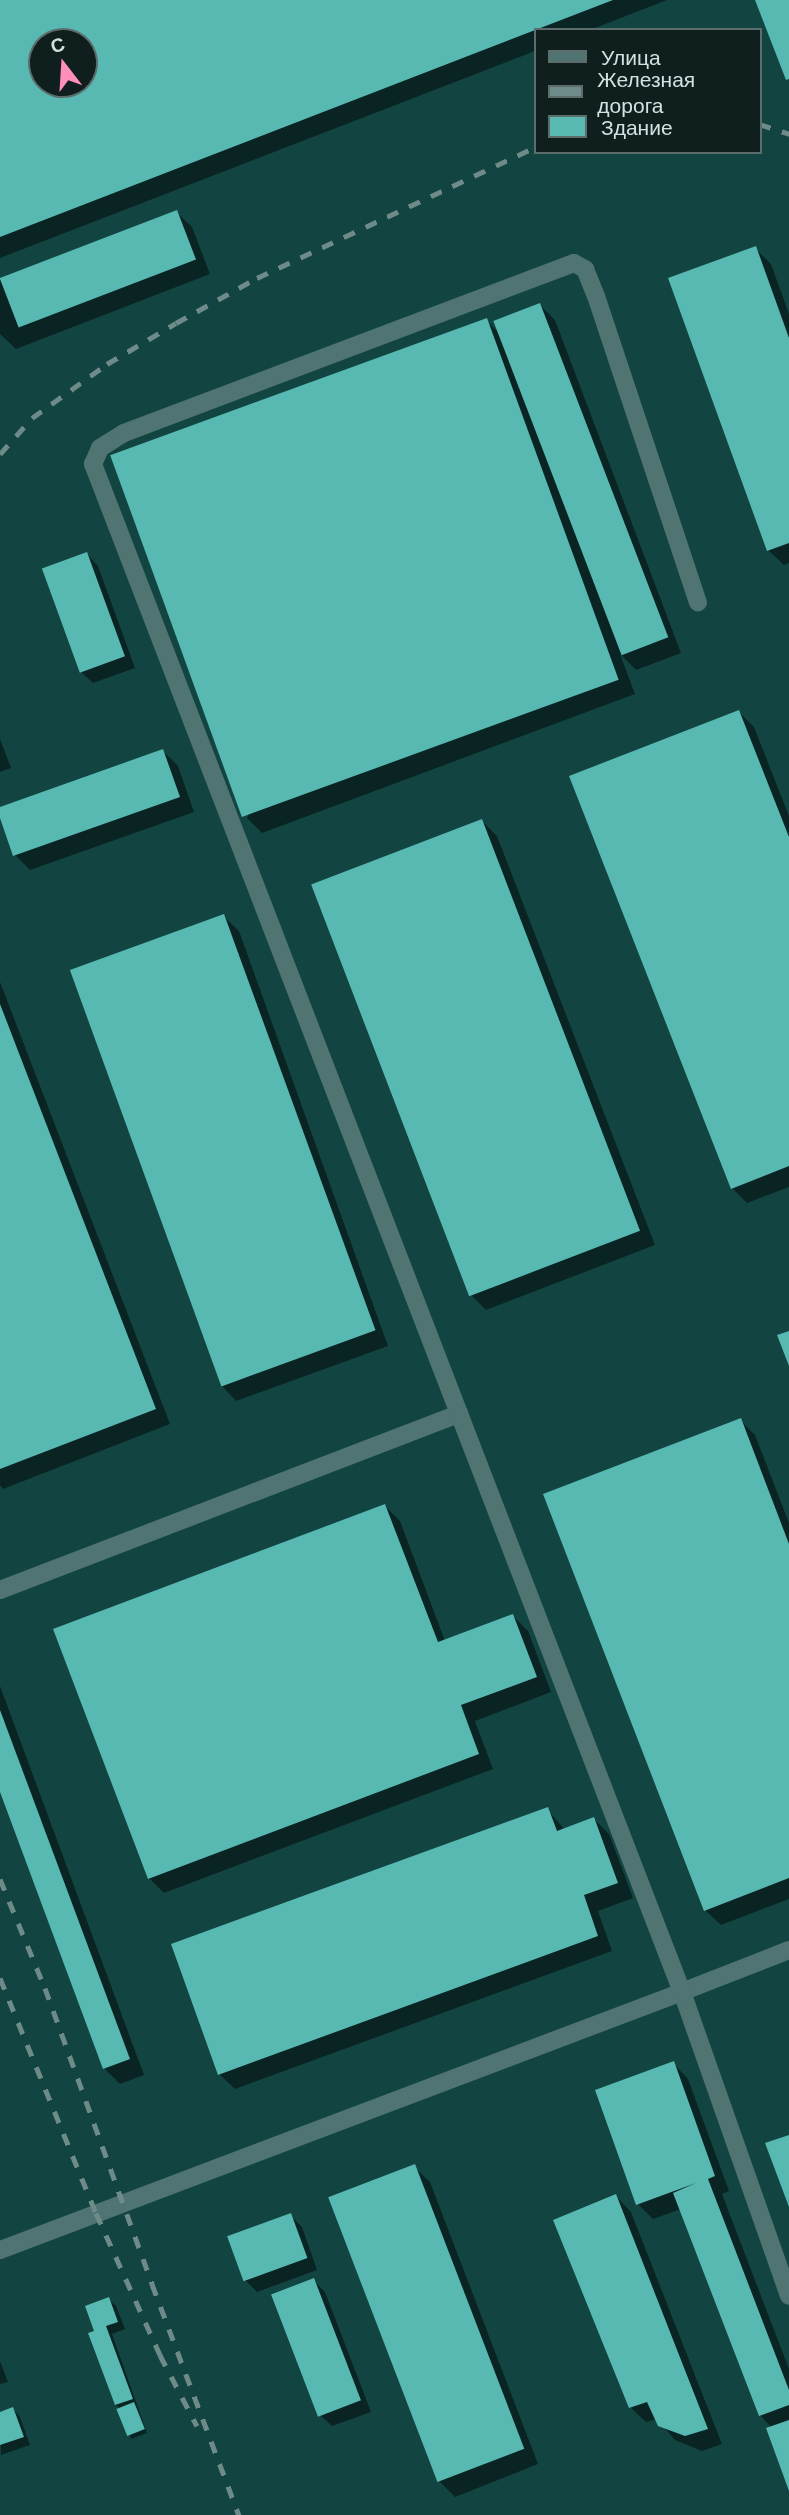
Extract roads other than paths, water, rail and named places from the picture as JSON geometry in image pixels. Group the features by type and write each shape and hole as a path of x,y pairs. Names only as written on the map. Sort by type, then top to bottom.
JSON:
{"lane":[{"path":"698,602 596,296 585,269 573,263 124,433 100,448 93,464 682,1992 789,2296"},
{"path":"0,1590 459,1414"},
{"path":"0,2250 789,1950"}],"railway":[{"path":"761,125 789,134"},
{"path":"0,454 32,418 107,364 176,323 257,278 534,147"},
{"path":"0,1879 45,1988 239,2515"},
{"path":"0,1978 96,2213 160,2355 197,2426"}]}
